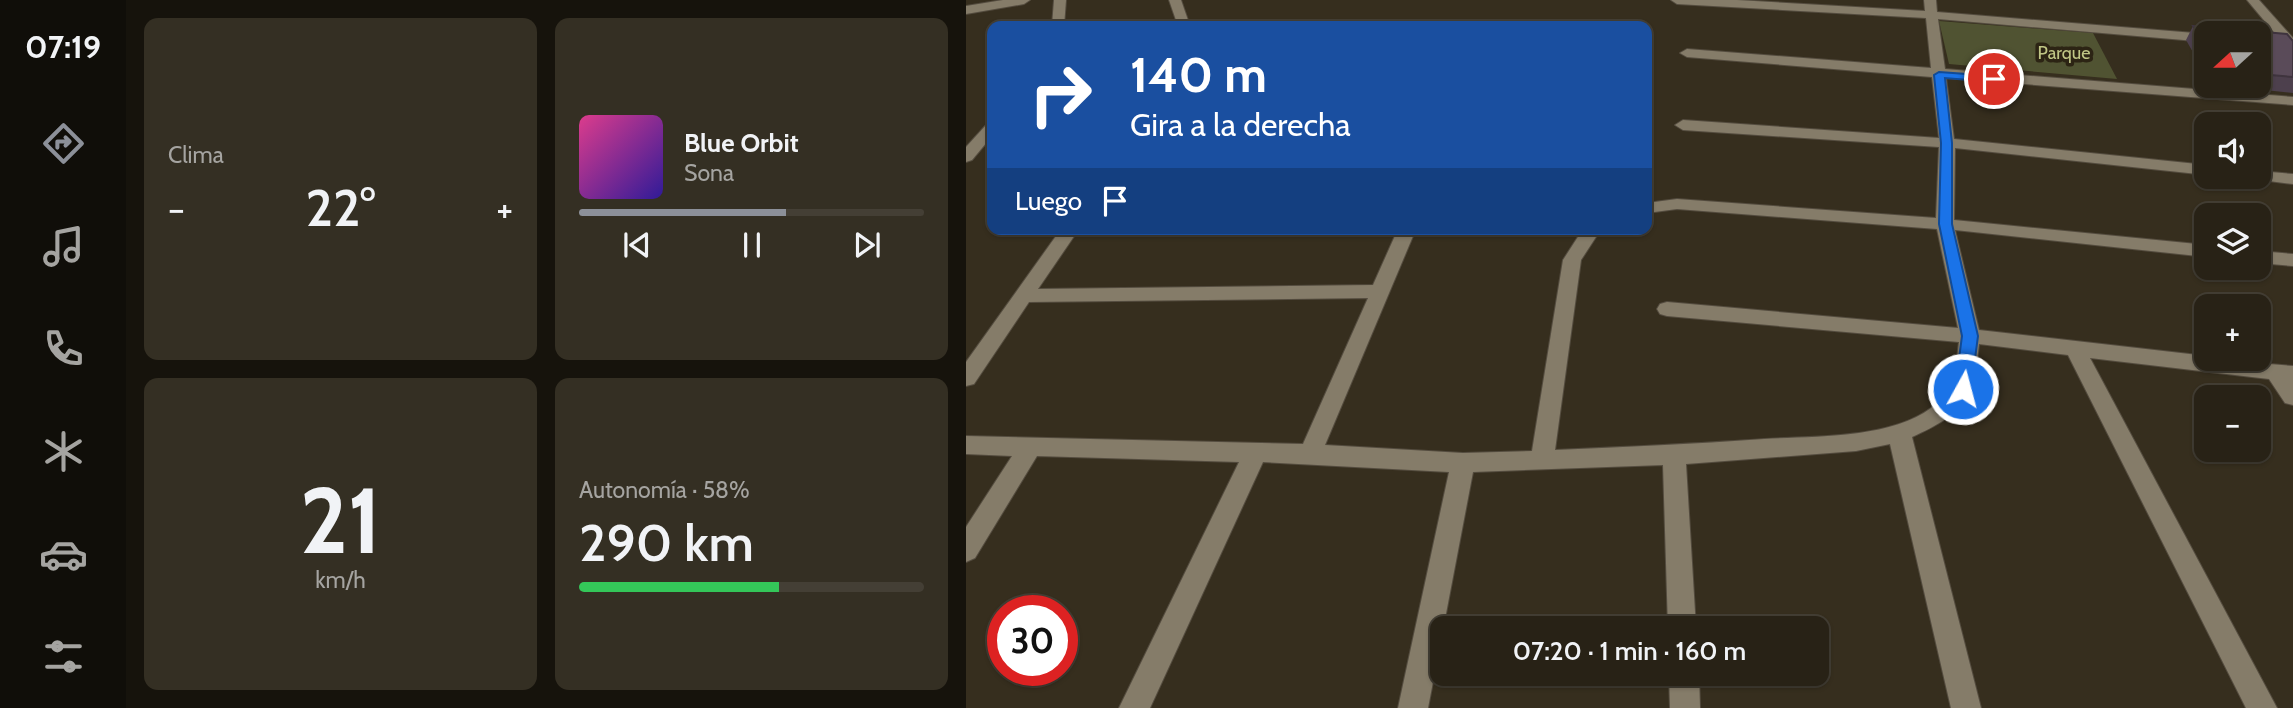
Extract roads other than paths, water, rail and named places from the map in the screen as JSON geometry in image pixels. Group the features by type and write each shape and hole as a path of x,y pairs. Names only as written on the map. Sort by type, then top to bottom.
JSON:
{"street":[{"path":"966,10 1024,0"},
{"path":"1058,21 1060,0"},
{"path":"1175,0 1182,21"},
{"path":"2252,0 2293,45"},
{"path":"1676,1 1930,8 2194,37"},
{"path":"966,446 1310,454 1463,463 1674,455 1856,442 1899,433 1938,415 1963,389 1970,336 1945,224 1947,143 1930,8"},
{"path":"2272,43 2293,45"},
{"path":"1687,53 2293,101"},
{"path":"1683,125 1947,143 2194,169"},
{"path":"966,157 987,133"},
{"path":"2271,177 2293,179"},
{"path":"1652,207 1677,204 1945,224 2194,250"},
{"path":"966,379 1066,235"},
{"path":"1310,454 1405,235"},
{"path":"1542,460 1572,260 1587,235"},
{"path":"2271,258 2293,260"},
{"path":"1024,296 1382,291"},
{"path":"1667,309 1970,336 2284,373 2293,397"},
{"path":"2074,347 2262,708"},
{"path":"1899,433 1966,708"},
{"path":"966,550 1030,448"},
{"path":"1134,708 1255,453"},
{"path":"1674,455 1681,616"},
{"path":"1413,708 1463,463"},
{"path":"1684,686 1685,708"}],"park label":[{"name":"Parque","path":"2064,53"}]}
